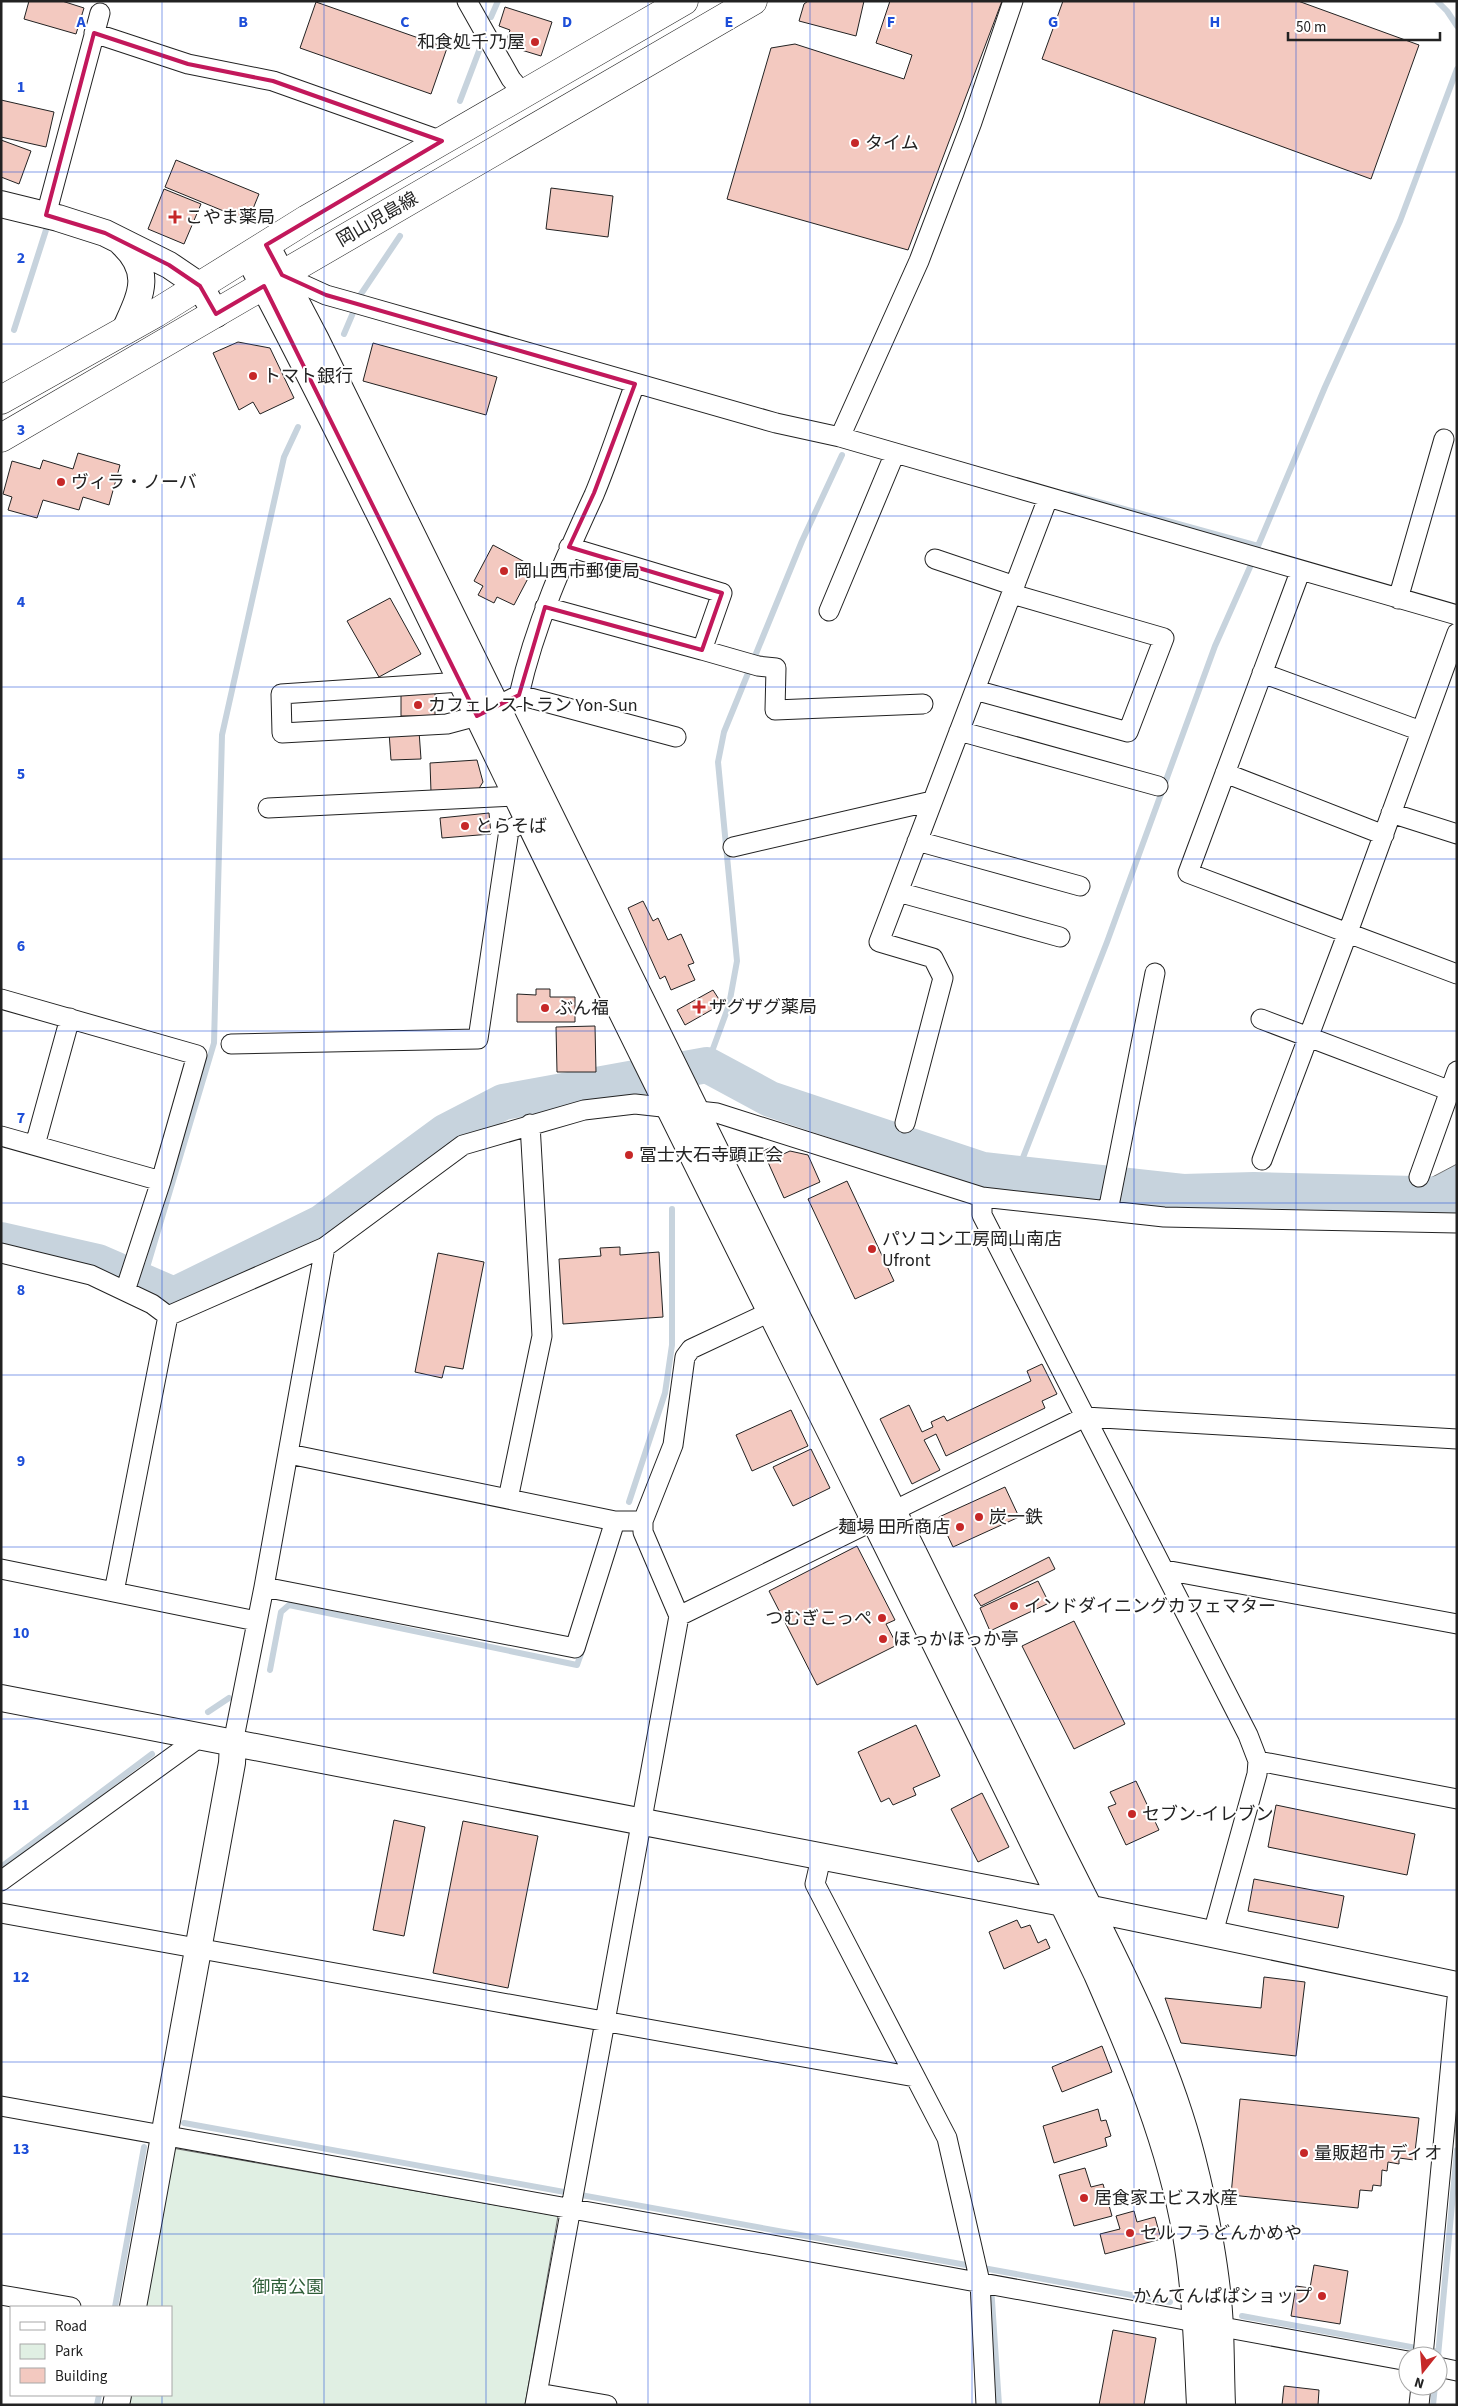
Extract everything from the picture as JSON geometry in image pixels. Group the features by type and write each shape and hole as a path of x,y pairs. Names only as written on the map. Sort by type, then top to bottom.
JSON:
{"main road":[{"name":"岡山児島線","path":"1,400 125,330 523,93 684,1"},
{"name":"岡山児島線","path":"1,438 753,1"}],"street":[{"path":"467,1 511,79 523,93"},
{"path":"840,437 919,261 972,122 1013,1"},
{"path":"46,215 100,13"},
{"path":"94,33 188,64 272,81 442,142"},
{"path":"1,204 46,215 117,239 169,265 200,286 216,314"},
{"path":"117,239 140,264 142,275 141,293 125,330"},
{"path":"257,250 498,705 538,815 670,1083 697,1111 1138,2068 1169,2162 1208,2326 1222,2405"},
{"path":"273,281 326,294 776,423 840,437 1457,616"},
{"path":"273,281 305,363 461,682 498,705 676,737"},
{"path":"461,682 281,694 282,733 447,724 498,705 526,663 545,607 569,547 594,493 635,384"},
{"path":"1398,599 1444,439"},
{"path":"830,610 895,453"},
{"path":"905,1123 943,978 933,958 879,942 1048,498"},
{"path":"569,547 722,593 702,650"},
{"path":"935,559 1013,590 1164,638 1128,732 975,690"},
{"path":"1300,572 1188,873 1457,974"},
{"path":"545,607 752,664 776,668 775,710 923,704"},
{"path":"1262,1160 1348,932 1457,633"},
{"path":"1262,673 1421,730"},
{"path":"498,705 516,796 538,815"},
{"path":"959,731 1158,786"},
{"path":"1225,773 1384,834"},
{"path":"268,808 516,796"},
{"path":"733,847 932,801"},
{"path":"1391,814 1457,834"},
{"path":"231,1044 478,1038 509,830 538,815"},
{"path":"918,841 1080,886"},
{"path":"898,892 1060,937"},
{"path":"1109,1205 1155,973"},
{"path":"1,999 197,1055 161,1181 128,1282"},
{"path":"35,1146 70,1018"},
{"path":"1261,1019 1448,1090"},
{"path":"1419,1177 1448,1090 1457,1071"},
{"path":"670,1083 670,1108 772,1311 883,1515 1119,1965 1160,2059 1192,2157 1208,2233 1208,2326 1200,2405"},
{"path":"168,1316 325,1247 463,1146 530,1124 584,1110 635,1104 717,1113 982,1197 1109,1205 1164,1217 1457,1223"},
{"path":"508,1499 542,1336 530,1124"},
{"path":"1,1136 161,1181"},
{"path":"982,1197 982,1215 1084,1417 1165,1570 1248,1735 1258,1761 1257,1774 1213,1933"},
{"path":"133,2306 232,1763 233,1743 289,1454 325,1247"},
{"path":"1,1253 128,1282 168,1316"},
{"path":"607,2405 536,2399 679,1616 643,1532 643,1522 673,1446 685,1357 692,1349 772,1311"},
{"path":"114,1592 168,1316"},
{"path":"679,1616 1084,1417 1457,1440"},
{"path":"289,1454 615,1521 643,1522"},
{"path":"264,1587 575,1648 615,1521"},
{"path":"1,1569 256,1620"},
{"path":"1165,1570 1457,1624"},
{"path":"1,1698 1213,1933 1457,1985"},
{"path":"1,1881 200,1737"},
{"path":"1258,1761 1457,1799"},
{"path":"820,1858 815,1884 947,2138 983,2277 986,2405"},
{"path":"1,1914 915,2076"},
{"path":"1425,2346 1457,1999"},
{"path":"1,2106 572,2198 983,2277 1208,2326 1398,2359"},
{"path":"1,2295 65,2306"}],"highlighted area":[{"path":"94,33 188,64 273,81 442,141 266,245 282,275 326,295 635,384 594,493 569,547 722,593 702,650 545,607 519,695 477,716 264,286 216,314 200,286 169,265 105,233 46,215"}],"green space":[{"name":"御南公園","path":"172,2148 558,2216 525,2405 128,2405 129,2396 172,2396 172,2306 144,2306"}],"shaded area":[{"path":"1457,1164 1457,1210 1422,1208 1423,1182"}],"building":[{"path":"29,1 62,1 84,8 76,34 24,19"},
{"path":"808,1 864,1 856,36 799,21 804,4"},
{"path":"890,1 1002,1 908,250 727,199 771,48 795,44 904,79 912,55 876,43"},
{"path":"1063,1 1298,1 1419,45 1371,179 1042,59"},
{"path":"316,2 447,48 431,94 300,48"},
{"path":"505,7 552,22 541,56 505,45 510,30 499,26"},
{"path":"1,100 54,112 46,147 1,137"},
{"path":"1,140 31,151 19,184 1,177"},
{"path":"176,160 259,194 248,221 165,187"},
{"path":"551,188 613,196 608,237 546,229"},
{"path":"164,189 201,204 184,244 148,229"},
{"path":"238,342 270,348 294,398 260,414 253,402 239,410 213,353"},
{"path":"373,343 497,377 486,415 363,381"},
{"name":"ヴィラ・ノーバ","path":"78,453 120,465 109,505 83,497 79,510 43,500 37,518 8,510 12,497 3,494 12,461 40,469 43,460 73,469"},
{"path":"493,545 534,567 514,605 497,597 494,603 478,595 483,586 474,581"},
{"path":"390,598 421,654 379,677 347,621"},
{"path":"401,693 435,693 435,716 401,716"},
{"path":"419,731 421,759 391,760 389,732"},
{"path":"477,760 483,782 478,790 431,792 430,763"},
{"path":"489,813 491,834 442,838 440,818"},
{"path":"643,901 653,921 658,918 668,940 681,934 694,963 688,965 695,980 671,990 665,976 660,979 628,908"},
{"path":"536,989 550,989 550,997 575,997 575,1022 517,1022 517,994 536,995"},
{"path":"713,990 722,1004 685,1025 677,1010"},
{"path":"595,1026 596,1072 557,1072 556,1027"},
{"path":"774,1146 779,1156 790,1151 808,1155 820,1182 784,1198 763,1151"},
{"path":"847,1181 894,1281 855,1299 808,1199"},
{"path":"620,1247 620,1255 659,1252 663,1317 563,1324 559,1259 601,1256 600,1248"},
{"path":"438,1253 484,1262 463,1369 445,1366 442,1378 415,1372"},
{"path":"1042,1364 1057,1394 1042,1401 1045,1408 946,1456 936,1434 924,1440 940,1470 912,1484 880,1419 909,1405 922,1432 933,1427 931,1422 944,1416 947,1421 1031,1381 1027,1371"},
{"path":"791,1410 808,1446 752,1471 736,1435"},
{"path":"811,1449 830,1488 793,1506 773,1467"},
{"path":"1005,1487 1019,1517 953,1547 939,1517"},
{"path":"857,1546 895,1620 886,1624 897,1645 817,1685 769,1591"},
{"path":"1049,1557 1055,1569 981,1606 974,1595"},
{"path":"1038,1581 1049,1603 990,1631 980,1608"},
{"path":"1074,1621 1125,1724 1074,1749 1022,1646"},
{"path":"916,1725 940,1776 913,1788 916,1795 893,1805 889,1798 881,1802 858,1752"},
{"path":"1136,1781 1159,1830 1126,1845 1108,1807 1116,1804 1110,1792"},
{"path":"982,1793 1009,1847 978,1862 951,1809"},
{"path":"1276,1805 1415,1834 1407,1875 1268,1847"},
{"path":"394,1820 425,1827 404,1936 373,1930"},
{"path":"463,1821 538,1836 508,1988 433,1973"},
{"path":"1254,1879 1344,1896 1338,1928 1248,1911"},
{"path":"1017,1920 1021,1928 1030,1925 1038,1943 1046,1939 1050,1948 1004,1969 989,1932"},
{"path":"1264,1977 1305,1982 1296,2056 1181,2043 1165,1998 1261,2008"},
{"path":"1102,2046 1112,2072 1062,2092 1052,2067"},
{"path":"1240,2099 1419,2118 1414,2160 1399,2158 1399,2164 1388,2162 1387,2171 1382,2170 1381,2186 1373,2185 1372,2191 1360,2190 1358,2208 1231,2195"},
{"path":"1098,2109 1101,2121 1106,2120 1111,2136 1105,2138 1107,2146 1054,2163 1043,2126"},
{"path":"1085,2168 1091,2187 1103,2184 1112,2216 1074,2226 1059,2175"},
{"path":"1134,2211 1137,2222 1155,2217 1161,2239 1105,2254 1100,2234 1120,2229 1116,2216"},
{"path":"1314,2265 1348,2271 1340,2324 1291,2316 1296,2286 1310,2288"},
{"path":"1113,2330 1156,2338 1144,2405 1099,2405"},
{"path":"1284,2386 1319,2390 1318,2405 1282,2405"}],"waterway":[{"path":"491,17 498,1"},
{"path":"1437,1 1447,11 1457,26"},
{"path":"460,101 482,43"},
{"path":"1070,494 1258,546 1325,387 1400,221 1457,69"},
{"path":"14,330 46,230"},
{"path":"344,334 361,294 400,236"},
{"path":"143,1281 214,1043 222,735 284,457 298,427"},
{"path":"707,1065 729,1005 737,961 718,762 724,732 802,541 842,455"},
{"path":"1017,1173 1107,942 1215,646 1250,567"},
{"path":"1,1240 98,1262 174,1295 321,1223 445,1132 503,1102 707,1065 770,1099 983,1170 1183,1192 1254,1190 1457,1195"},
{"path":"629,1502 665,1393 672,1345 672,1209"},
{"path":"270,1670 281,1612 289,1605 577,1665 583,1648"},
{"path":"208,1712 229,1698"},
{"path":"1,1867 152,1754"},
{"path":"184,2123 1170,2302"},
{"path":"115,2306 144,2147"},
{"path":"1439,2346 1457,2150"},
{"path":"991,2286 999,2405"},
{"path":"1242,2316 1405,2346"},
{"path":"97,2405 99,2396"},
{"path":"1433,2405 1434,2396"}],"place":[{"name":"和食処千乃屋","path":"535,42"},
{"name":"タイム","path":"855,143"},
{"name":"こやま薬局","path":"175,217"},
{"name":"トマト銀行","path":"253,376"},
{"name":"ヴィラ・ノーバ","path":"61,482"},
{"name":"岡山西市郵便局","path":"504,571"},
{"name":"カフェレストラン Yon-Sun","path":"418,705"},
{"name":"とらそば","path":"465,826"},
{"name":"ザグザグ薬局","path":"699,1007"},
{"name":"ぶん福","path":"545,1008"},
{"name":"冨士大石寺顕正会","path":"629,1155"},
{"name":"パソコン工房岡山南店 Ufront","path":"872,1249"},
{"name":"炭一鉄","path":"979,1517"},
{"name":"麺場 田所商店","path":"960,1527"},
{"name":"インドダイニングカフェマター","path":"1014,1606"},
{"name":"つむぎこっぺ","path":"882,1618"},
{"name":"ほっかほっか亭","path":"883,1639"},
{"name":"セブン-イレブン","path":"1132,1814"},
{"name":"量販超市 ディオ","path":"1304,2153"},
{"name":"居食家エビス水産","path":"1084,2198"},
{"name":"セルフうどんかめや","path":"1130,2233"},
{"name":"かんてんぱぱショップ","path":"1322,2296"}]}
